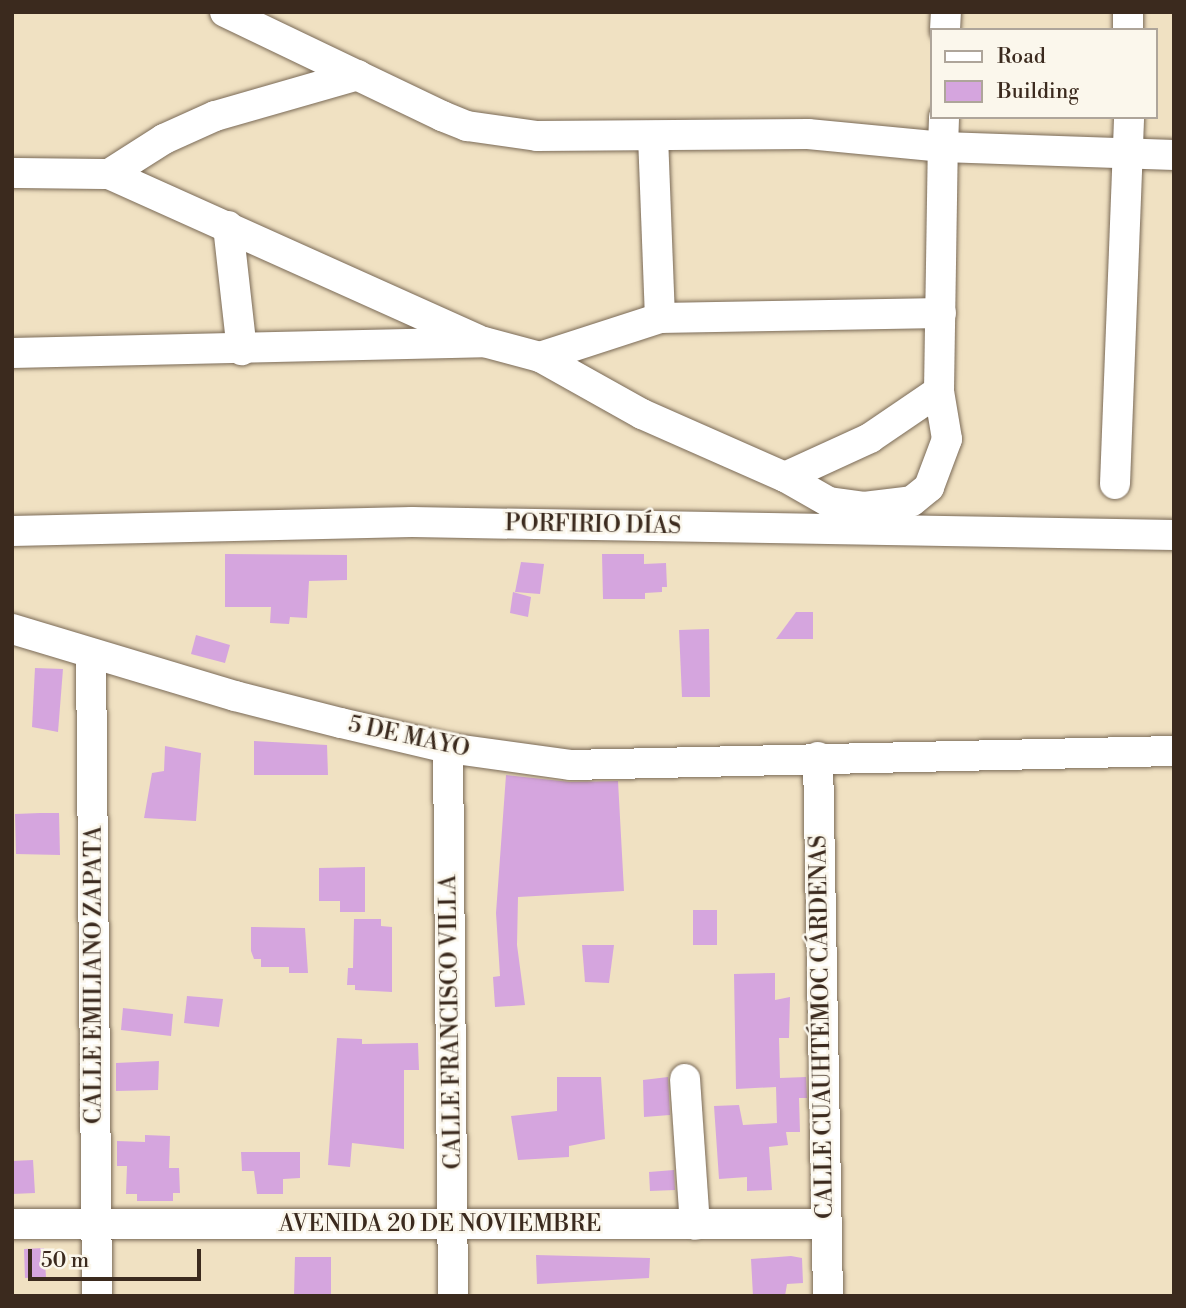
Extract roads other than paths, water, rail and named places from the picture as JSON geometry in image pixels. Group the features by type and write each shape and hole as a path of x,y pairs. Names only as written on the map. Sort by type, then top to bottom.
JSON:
{"street":[{"path":"225,12 467,126 537,136 808,134 937,137 1174,155"},
{"path":"108,174 164,139 215,116 358,75"},
{"path":"1115,484 1129,119"},
{"path":"653,136 660,318"},
{"path":"12,173 108,174 484,342 540,357 642,414 785,477 829,502 864,507 912,501 929,487 947,439 939,391 941,313 937,137"},
{"path":"228,226 242,350"},
{"path":"540,357 660,318 941,313"},
{"path":"12,353 242,350 484,342"},
{"path":"785,477 870,438 939,391"},
{"name":"PORFIRIO DÍAS","path":"12,531 412,522 1174,535"},
{"name":"5 DE MAYO","path":"12,629 91,655 235,696 448,748 570,765 818,757 1174,751"},
{"name":"CALLE EMILIANO ZAPATA","path":"91,655 97,1296"},
{"name":"CALLE FRANCISCO VILLA","path":"448,748 453,1296"},
{"name":"CALLE CUAUHTÉMOC CÁRDENAS","path":"818,757 828,1296"},
{"path":"685,1079 695,1225"},
{"name":"AVENIDA 20 DE NOVIEMBRE","path":"12,1224 96,1221 453,1226 825,1224"}]}
